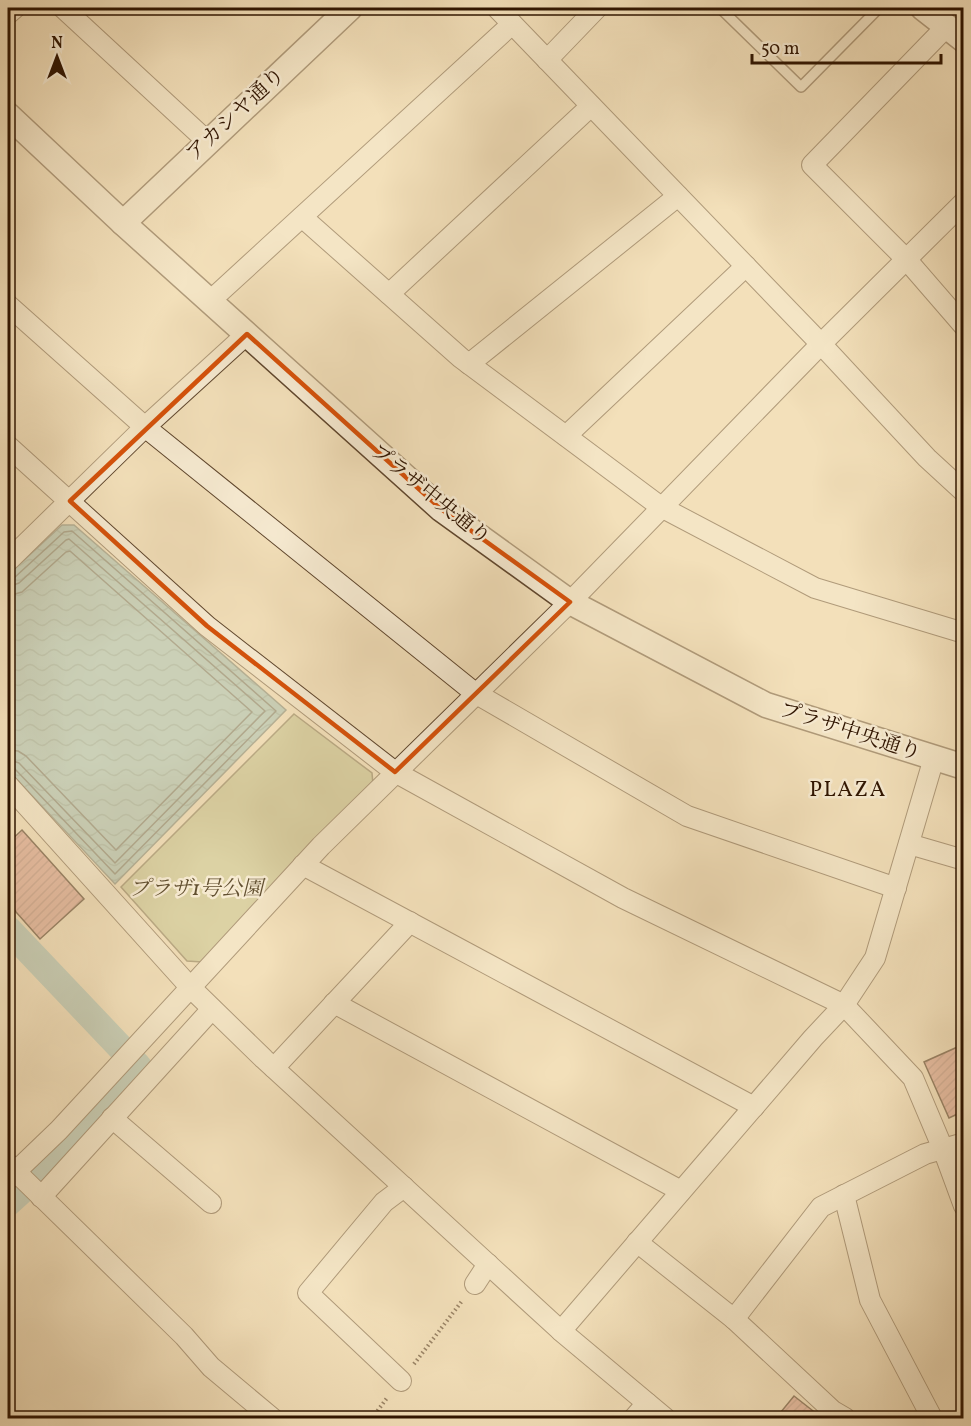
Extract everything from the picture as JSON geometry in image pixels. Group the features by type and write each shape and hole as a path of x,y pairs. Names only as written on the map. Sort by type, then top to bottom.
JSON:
{"street":[{"path":"8,14 15,8"},
{"path":"63,8 208,141"},
{"name":"アカシヤ通り","path":"123,223 350,8"},
{"path":"497,8 821,344 927,458 963,492"},
{"path":"547,60 597,8"},
{"path":"923,8 955,33 812,165 906,259 963,326"},
{"path":"210,301 512,24"},
{"path":"389,294 591,106"},
{"name":"プラザ中央通り","path":"8,115 123,223 441,509 570,602 766,705 963,767"},
{"path":"469,364 678,195"},
{"path":"272,1419 211,1367 184,1336 41,1197 10,1172 59,1130 303,865 570,602 963,202"},
{"path":"302,217 469,364 661,507 815,588 963,633"},
{"path":"566,436 746,266"},
{"path":"8,305 145,427 476,693 687,816 896,888"},
{"path":"8,561 145,427 247,334"},
{"path":"8,446 207,626 395,772 623,898 844,1005 913,1078 943,1149 963,1206"},
{"path":"561,1331 844,1005 875,958 934,758"},
{"path":"8,785 212,1009 561,1331 665,1419"},
{"path":"909,844 963,860"},
{"path":"303,865 754,1107"},
{"path":"274,1068 410,922"},
{"path":"334,1003 681,1191"},
{"path":"41,1197 212,1009"},
{"path":"112,1118 211,1203"},
{"path":"734,1319 821,1207 925,1154 963,1143"},
{"path":"400,1381 308,1293 384,1202 404,1187"},
{"path":"844,1196 870,1300 932,1419"},
{"path":"637,1242 734,1319 833,1411 845,1419"},
{"path":"475,1284 488,1264"},
{"path":"634,1419 647,1403"}],"lane":[{"path":"720,8 801,87 879,8"}],"path":[{"path":"372,1419 475,1284"}],"highlighted area":[{"path":"247,334 441,509 570,602 395,772 207,626 70,501"}],"green space":[{"name":"プラザ1号公園","path":"294,714 372,773 373,785 202,962 187,961 121,887"}],"water":[{"path":"62,525 74,525 286,710 115,884 8,770 8,575"}],"building":[{"path":"22,830 84,899 40,939 8,903 8,843"},
{"path":"962,1045 964,1097 960,1099 964,1111 949,1118 924,1062"},
{"path":"794,1396 822,1418 776,1418"}],"waterway":[{"path":"8,929 138,1066 30,1183 8,1203"}],"district":[{"name":"PLAZA","path":"848,790"}]}
